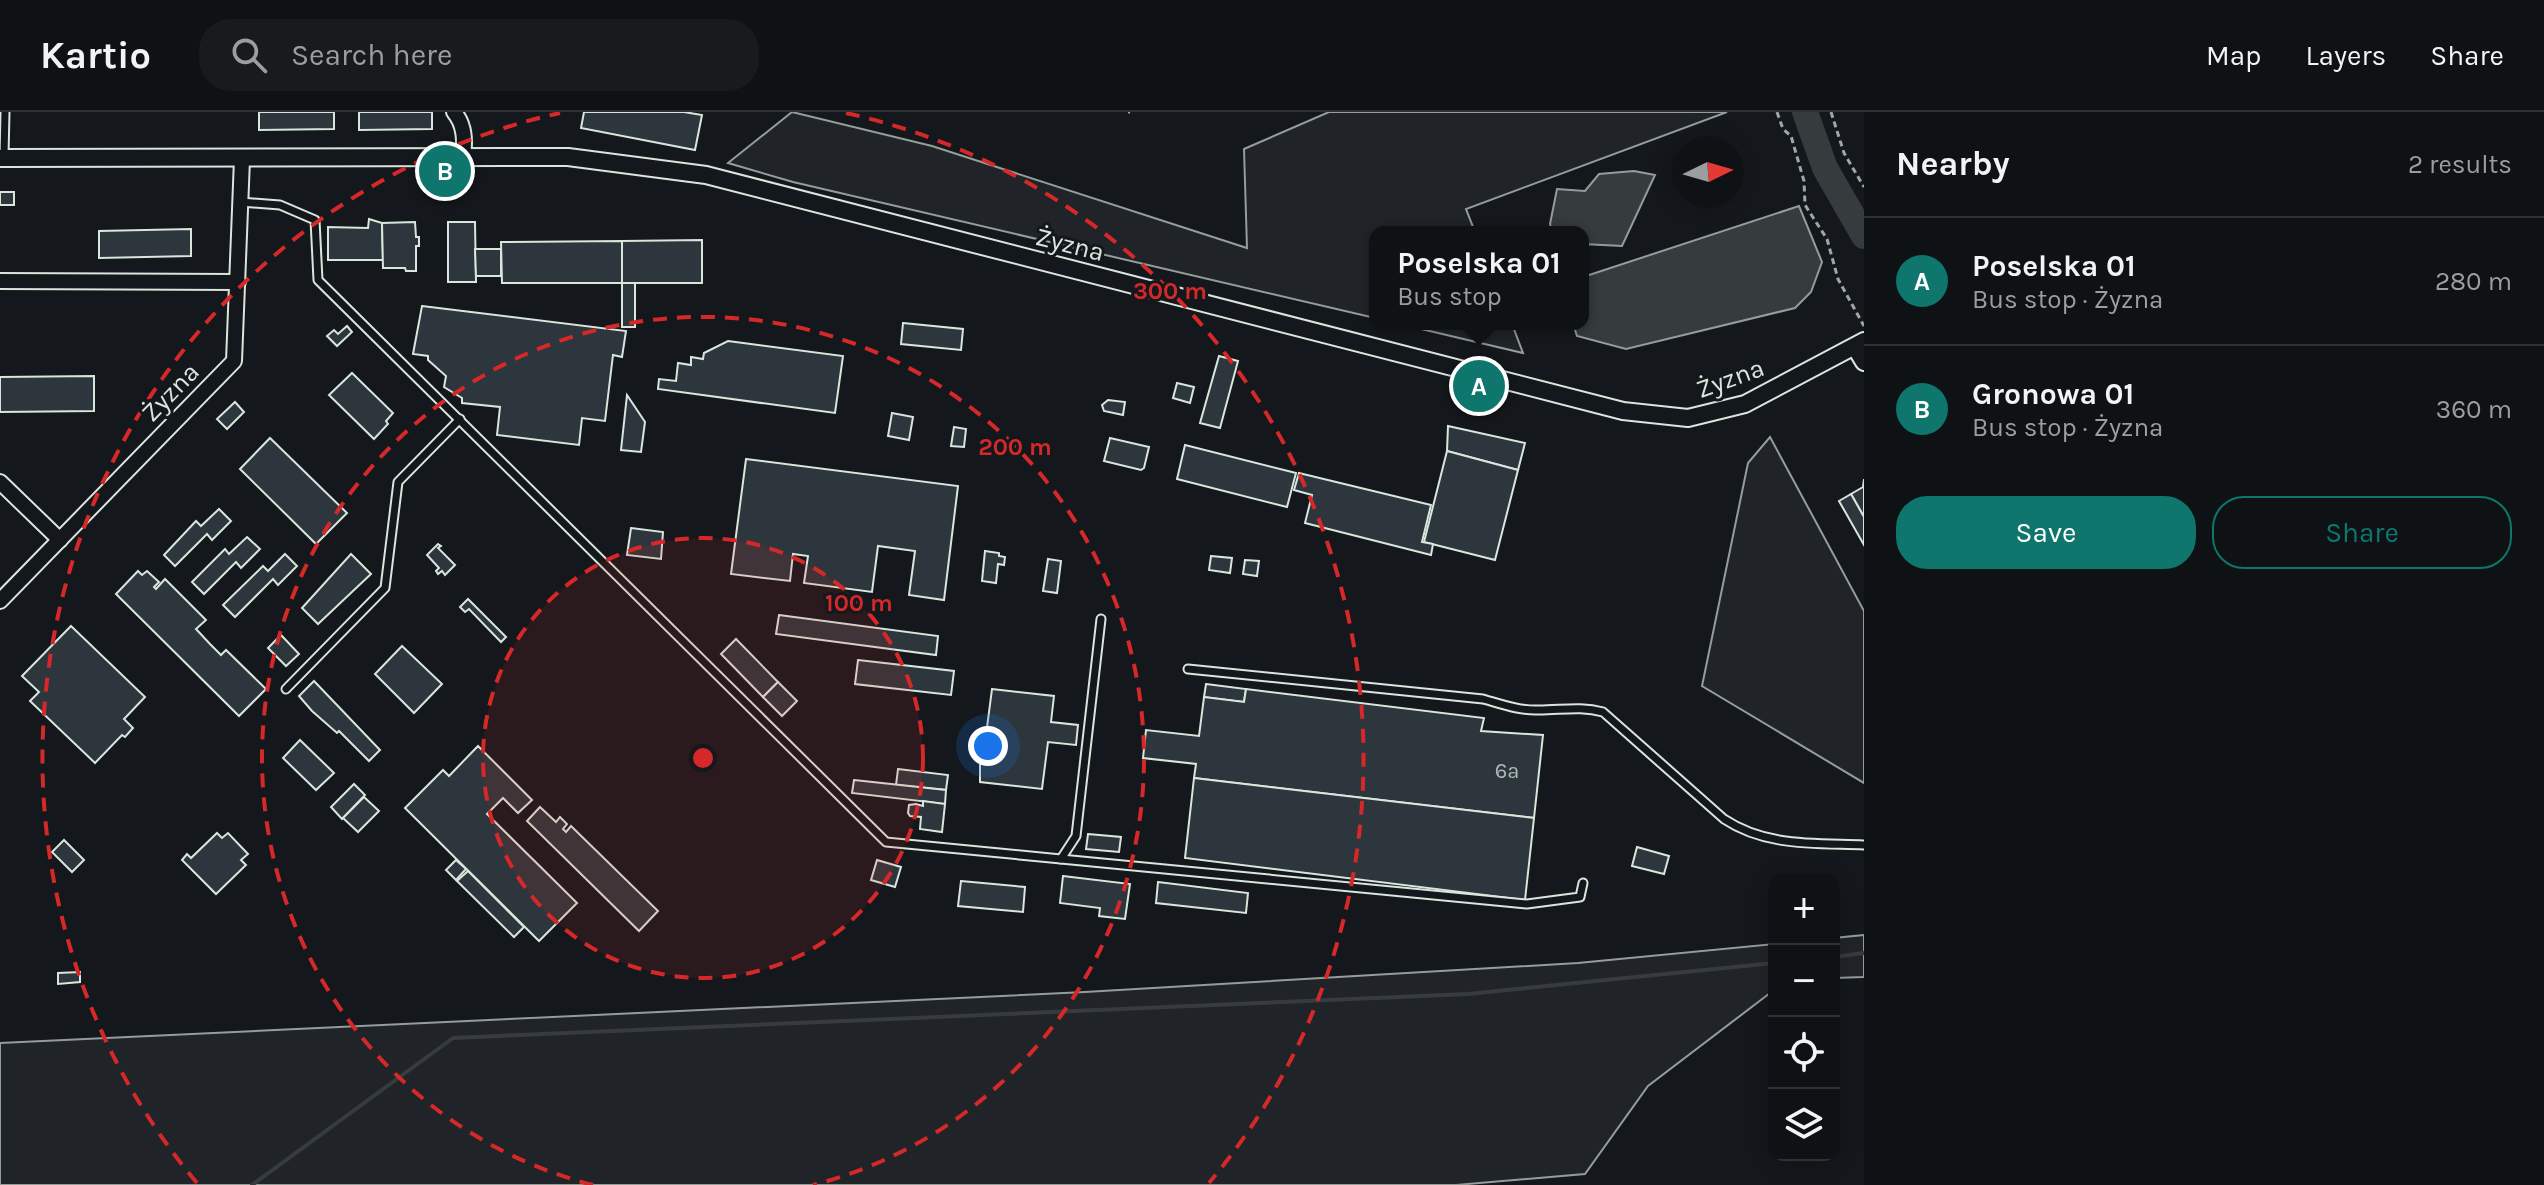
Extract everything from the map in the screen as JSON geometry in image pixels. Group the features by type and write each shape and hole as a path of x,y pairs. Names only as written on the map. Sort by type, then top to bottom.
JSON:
{"street":[{"path":"454,112 460,118 465,140 463,157"},
{"name":"Żyzna","path":"2,158 568,157 706,175 1623,411 1688,418 1745,404 1860,344"},
{"name":"Żyzna","path":"0,601 234,361 242,159"},
{"path":"0,281 238,282"},
{"path":"1860,344 1864,362"},
{"path":"0,482 60,540"}],"lane":[{"path":"2,158 5,112"},
{"path":"241,202 280,205 315,220 318,280 886,842 1527,904 1580,897 1583,883"},
{"path":"286,689 385,588 398,482 460,419"},
{"path":"1061,859 1076,836 1101,619"},
{"path":"1188,669 1483,699 1526,709 1584,707 1603,712 1724,819 1743,832 1775,841 1864,845"}],"path":[{"path":"1777,112 1783,129 1791,136 1804,181 1805,205 1827,239 1838,279 1864,326"},
{"path":"1831,112 1844,153 1864,187"}],"shaded area":[{"path":"792,112 932,146 1247,248 1244,149 1329,112 1727,112 1466,209 1473,226 1369,226 1369,317 793,182 728,163"},
{"path":"1634,171 1655,175 1622,246 1589,244 1589,226 1550,226 1557,189 1585,191 1599,174"},
{"path":"1799,206 1822,262 1811,292 1795,308 1626,349 1577,336 1575,330 1589,330 1589,275"},
{"path":"1425,330 1514,330 1523,353"},
{"path":"1770,437 1864,611 1864,783 1702,686 1748,463"},
{"path":"1864,935 1864,977 1840,978 1840,937"},
{"path":"1768,945 1768,995 1648,1086 1585,1174 1456,1185 0,1185 0,1043 1085,992 1578,963"}],"building":[{"path":"259,112 334,112 334,129 259,130"},
{"path":"359,112 432,112 432,129 359,130"},
{"path":"584,112 684,112 702,115 695,150 581,128"},
{"path":"0,192 14,192 14,205 0,205"},
{"path":"369,219 382,223 383,260 328,260 328,227 368,228"},
{"path":"415,222 416,237 419,237 416,271 383,268 382,223"},
{"path":"448,222 475,222 476,282 448,282"},
{"path":"191,229 191,256 99,258 99,231"},
{"path":"702,240 702,283 622,283 622,241"},
{"path":"622,241 622,283 502,283 501,242"},
{"path":"475,249 501,249 501,276 476,276"},
{"path":"622,283 635,283 635,327 622,327"},
{"path":"422,306 626,331 622,357 613,355 605,421 582,418 579,445 497,435 500,407 462,403 462,398 444,387 446,376 428,360 428,356 413,354"},
{"path":"903,323 963,329 961,350 901,344"},
{"path":"347,326 352,332 337,346 327,336 334,330 338,334"},
{"path":"728,341 843,356 835,413 658,389 659,379 676,381 678,363 691,365 691,357 703,359 704,353"},
{"path":"1219,356 1238,361 1220,428 1200,423"},
{"path":"352,373 393,413 386,421 388,424 374,439 329,395"},
{"path":"94,376 94,411 0,412 0,377"},
{"path":"1177,383 1194,387 1190,403 1173,398"},
{"path":"627,395 645,422 641,452 621,450"},
{"path":"1108,400 1125,402 1123,415 1104,411 1102,405"},
{"path":"235,402 244,412 227,429 217,419"},
{"path":"892,413 913,417 909,440 888,436"},
{"path":"1448,426 1525,443 1518,470 1447,451"},
{"path":"954,427 966,429 964,447 951,446"},
{"path":"270,438 347,513 316,544 240,469"},
{"path":"1110,438 1149,447 1144,468 1141,470 1104,461"},
{"path":"1185,445 1296,473 1287,507 1177,479"},
{"path":"1447,451 1518,470 1495,560 1424,542"},
{"path":"746,459 958,486 944,600 909,595 915,551 878,546 872,592 804,583 808,556 793,554 790,581 731,574"},
{"path":"1299,473 1431,505 1422,542 1433,544 1431,555 1305,523 1312,495 1294,490"},
{"path":"1864,479 1864,517 1851,494 1863,487"},
{"path":"1851,494 1864,517 1864,545 1839,501"},
{"path":"219,509 231,521 212,540 207,534 175,566 164,555 196,521 201,526"},
{"path":"631,528 663,532 661,559 627,555"},
{"path":"247,537 260,549 241,568 236,562 204,594 192,582 225,549 229,554"},
{"path":"438,544 441,546 438,548 455,565 445,575 442,571 438,574 436,571 439,568 427,555"},
{"path":"985,551 1005,557 1004,565 998,564 996,583 982,581"},
{"path":"285,554 297,566 278,585 273,579 235,617 223,605 263,566 268,571"},
{"path":"351,554 371,574 318,624 302,608"},
{"path":"1211,556 1232,558 1230,573 1209,570"},
{"path":"1048,559 1061,561 1057,593 1043,591"},
{"path":"1245,560 1259,561 1257,576 1243,574"},
{"path":"138,571 142,575 147,571 159,582 154,587 156,589 165,579 206,620 196,629 221,655 226,650 266,689 239,716 116,594"},
{"path":"468,599 506,637 501,642 469,609 465,612 460,607"},
{"path":"779,615 938,636 936,655 776,634"},
{"path":"71,626 145,697 124,719 133,728 95,763 30,701 39,692 22,676"},
{"path":"281,635 299,654 286,666 268,648"},
{"path":"736,639 778,682 763,697 721,654"},
{"path":"402,646 442,684 414,713 375,674"},
{"path":"858,660 954,671 951,695 855,684"},
{"path":"314,681 380,750 369,761 299,696"},
{"path":"778,682 797,701 782,716 763,697"},
{"path":"1206,684 1246,689 1244,702 1204,697"},
{"path":"992,689 1054,696 1051,722 1078,725 1076,745 1048,742 1042,789 980,782 980,757 983,758"},
{"path":"1246,689 1484,718 1481,731 1543,735 1534,818 1194,778 1196,764 1143,758 1146,730 1199,736 1204,697 1244,702"},
{"path":"300,740 334,773 316,790 283,758"},
{"path":"478,746 532,800 518,813 503,798 487,814 577,903 539,941 405,808 443,770 449,776"},
{"path":"898,769 948,775 946,790 896,785"},
{"path":"1194,778 1534,818 1525,900 1185,858"},
{"path":"854,780 946,790 945,804 852,793"},
{"path":"354,784 365,795 342,819 331,807"},
{"path":"364,797 379,811 358,832 343,818"},
{"path":"923,801 945,804 942,832 920,829 921,817 908,813 909,805 923,806"},
{"path":"540,807 556,822 560,817 567,824 563,829 566,832 571,826 658,911 639,931 527,821"},
{"path":"217,833 222,838 228,833 248,854 241,860 246,865 216,894 182,860 187,854 191,858"},
{"path":"1088,834 1121,837 1119,852 1086,849"},
{"path":"64,840 84,860 72,872 52,852"},
{"path":"1637,847 1669,856 1664,874 1632,866"},
{"path":"456,860 466,869 456,880 446,870"},
{"path":"877,860 901,867 895,887 871,880"},
{"path":"468,871 524,927 514,937 457,881"},
{"path":"1063,876 1130,884 1125,919 1099,916 1100,908 1060,903"},
{"path":"961,881 1025,887 1023,912 958,906"},
{"path":"1158,882 1248,893 1246,913 1156,903"},
{"path":"80,972 80,982 58,984 58,973"}],"waterway":[{"path":"1805,112 1825,168 1864,236"},
{"path":"1840,956 1864,953"},
{"path":"252,1185 453,1038 1468,994 1768,964"}],"place":[{"name":"Gronowa 01","path":"445,171"},
{"name":"Poselska 01","path":"1479,386"}]}
